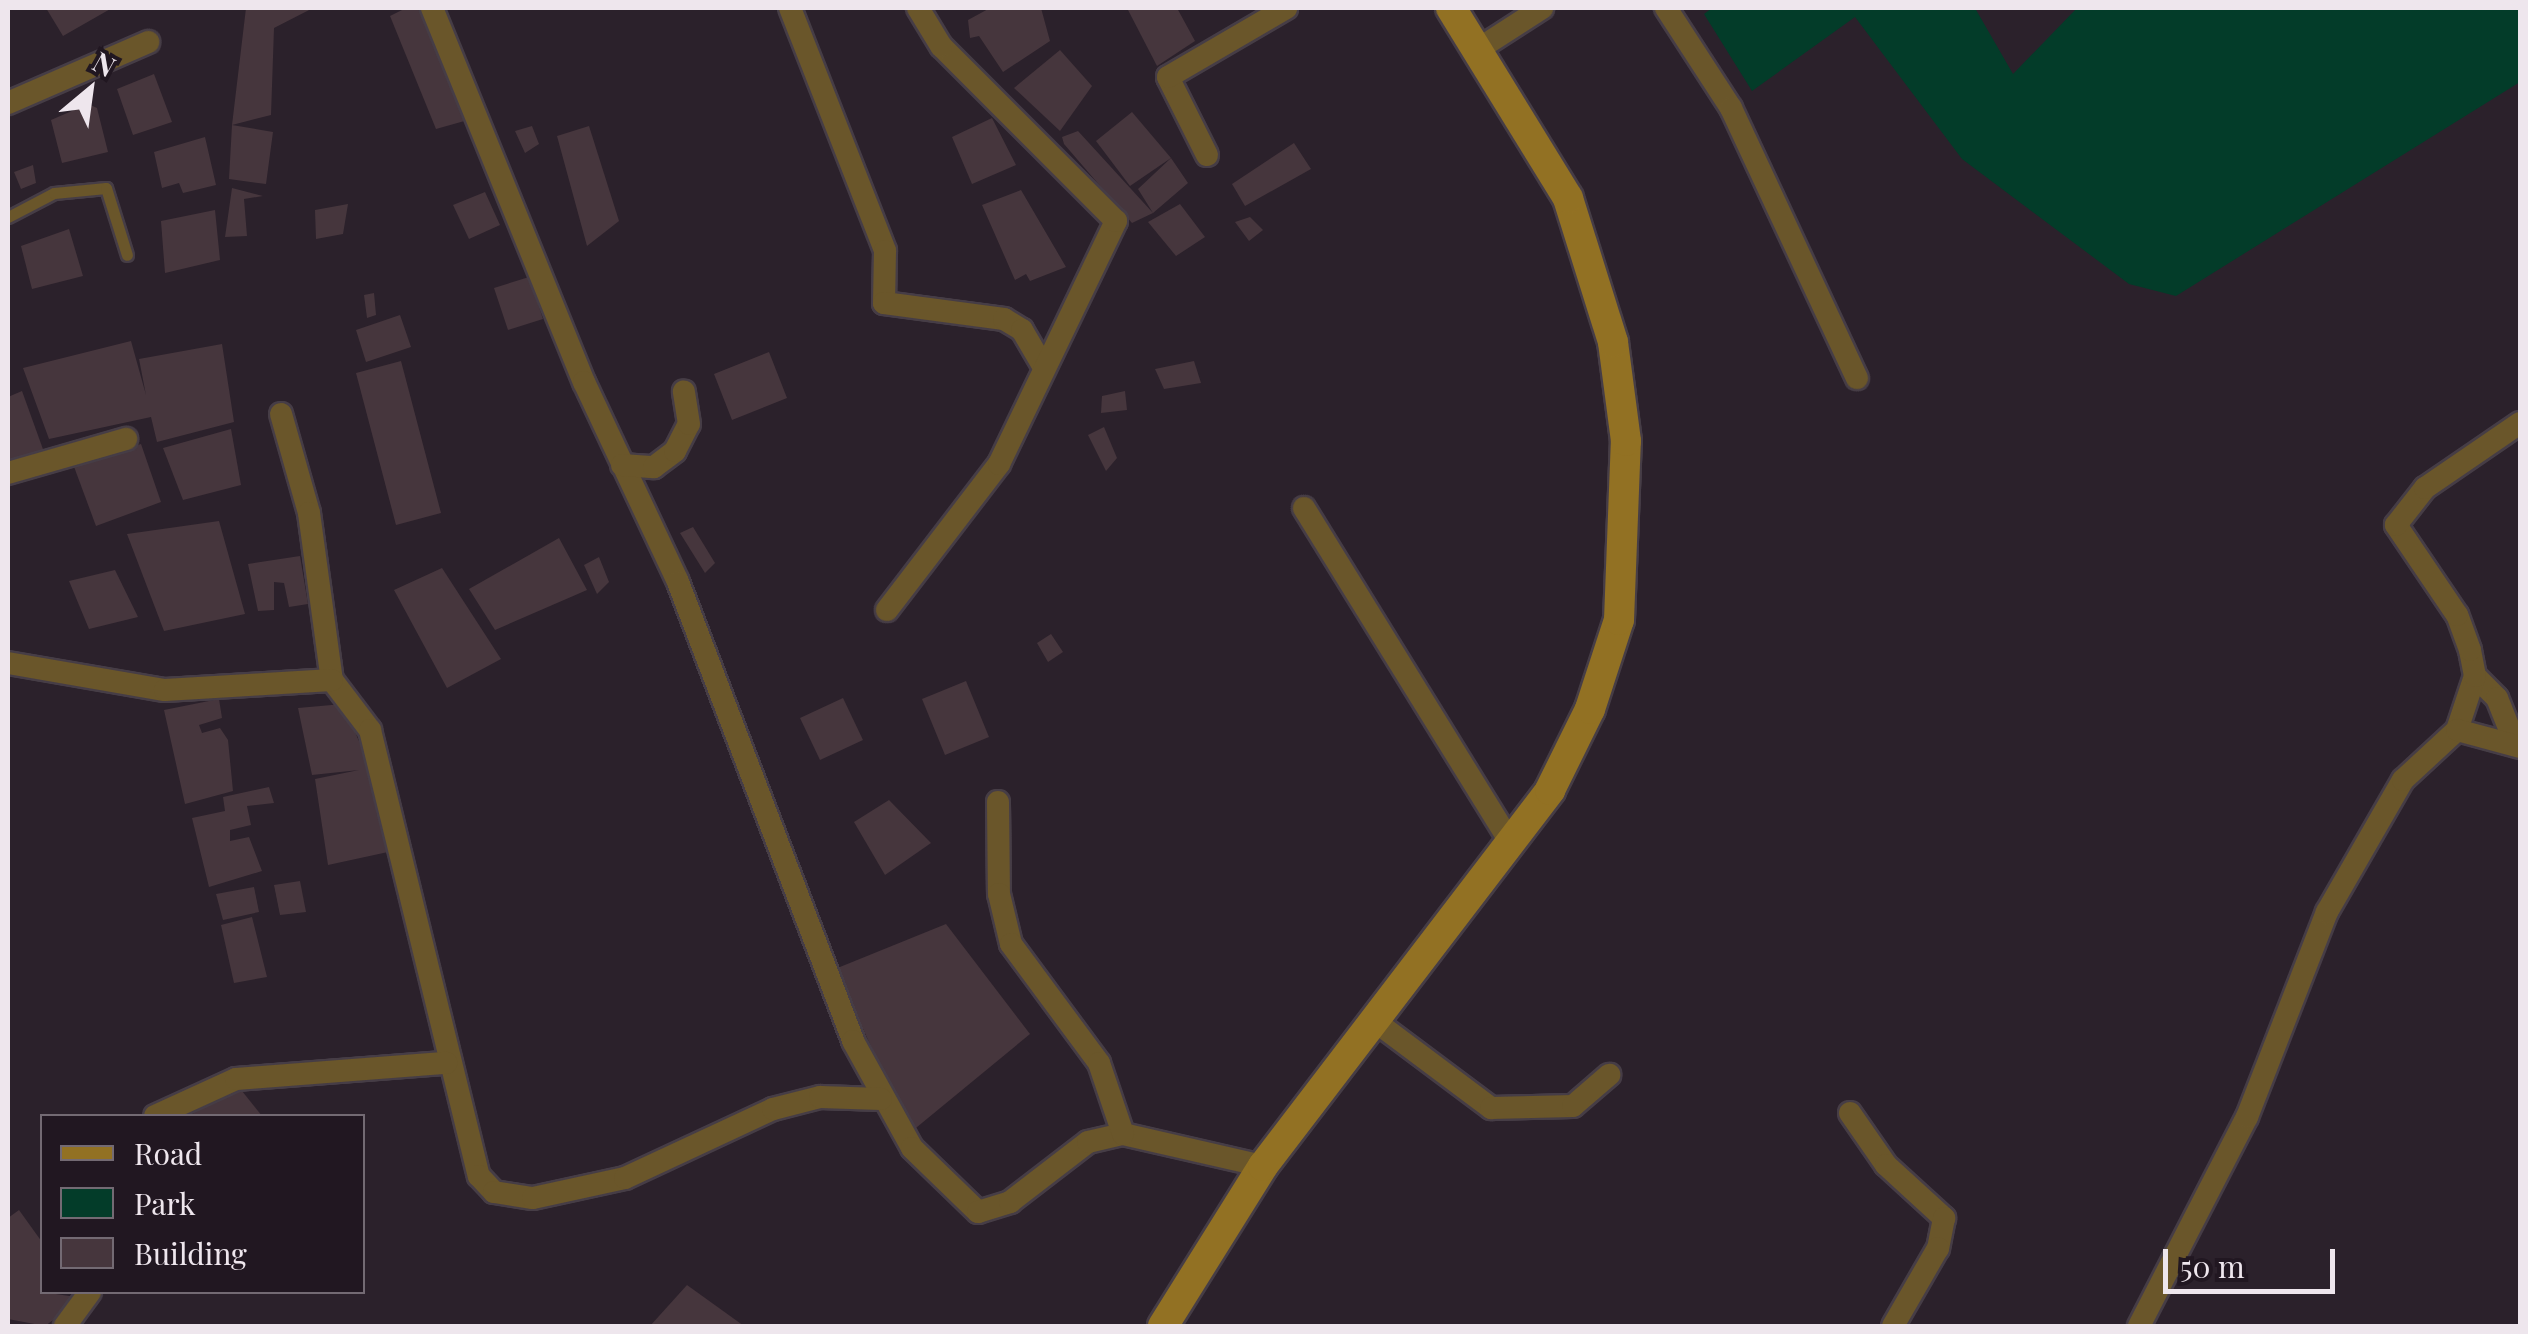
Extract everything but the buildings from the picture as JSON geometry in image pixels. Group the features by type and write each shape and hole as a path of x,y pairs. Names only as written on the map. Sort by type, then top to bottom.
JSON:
{"main road":[{"path":"1164,1326 1262,1166 1512,844 1590,709 1619,620 1626,441 1613,342 1568,198 1480,48 1451,8"}],"street":[{"path":"432,8 622,465 678,582 881,1099 944,1186 978,1212 1010,1202 1088,1142 1123,1134 1262,1166"},
{"path":"790,8 885,251 884,303 1004,318 1022,330 1043,366"},
{"path":"887,610 1000,464 1043,366 1116,220 940,46 918,8"},
{"path":"1208,156 1168,77 1286,8"},
{"path":"1480,48 1542,8"},
{"path":"1666,8 1731,108 1856,378"},
{"path":"8,103 148,42"},
{"path":"622,465 654,467 674,451 689,424 684,390"},
{"path":"282,414 309,513 332,680 370,730 446,1063 479,1176 514,1198 626,1178 772,1109 820,1097 881,1099"},
{"path":"2518,745 2497,698 2475,676 2457,615 2396,525 2425,488 2520,423"},
{"path":"8,473 126,439"},
{"path":"1304,508 1512,844"},
{"path":"8,664 165,690 332,680"},
{"path":"2139,1326 2247,1117 2360,850 2403,780 2458,730 2475,676"},
{"path":"2458,730 2518,745"},
{"path":"998,802 999,894 1011,944 1099,1063 1123,1134"},
{"path":"1376,1022 1491,1108 1573,1106 1610,1075"},
{"path":"160,1114 236,1079 446,1063"},
{"path":"1850,1114 1886,1165 1944,1218 1938,1248 1893,1326"},
{"path":"66,1326 89,1294"}],"lane":[{"path":"8,217 54,192 106,188 126,255"}],"green space":[{"path":"1712,8 1975,8 2013,74 2077,8 2520,8 2520,82 2176,296 2129,284 1962,159 1855,17 1752,91 1704,14"}]}
